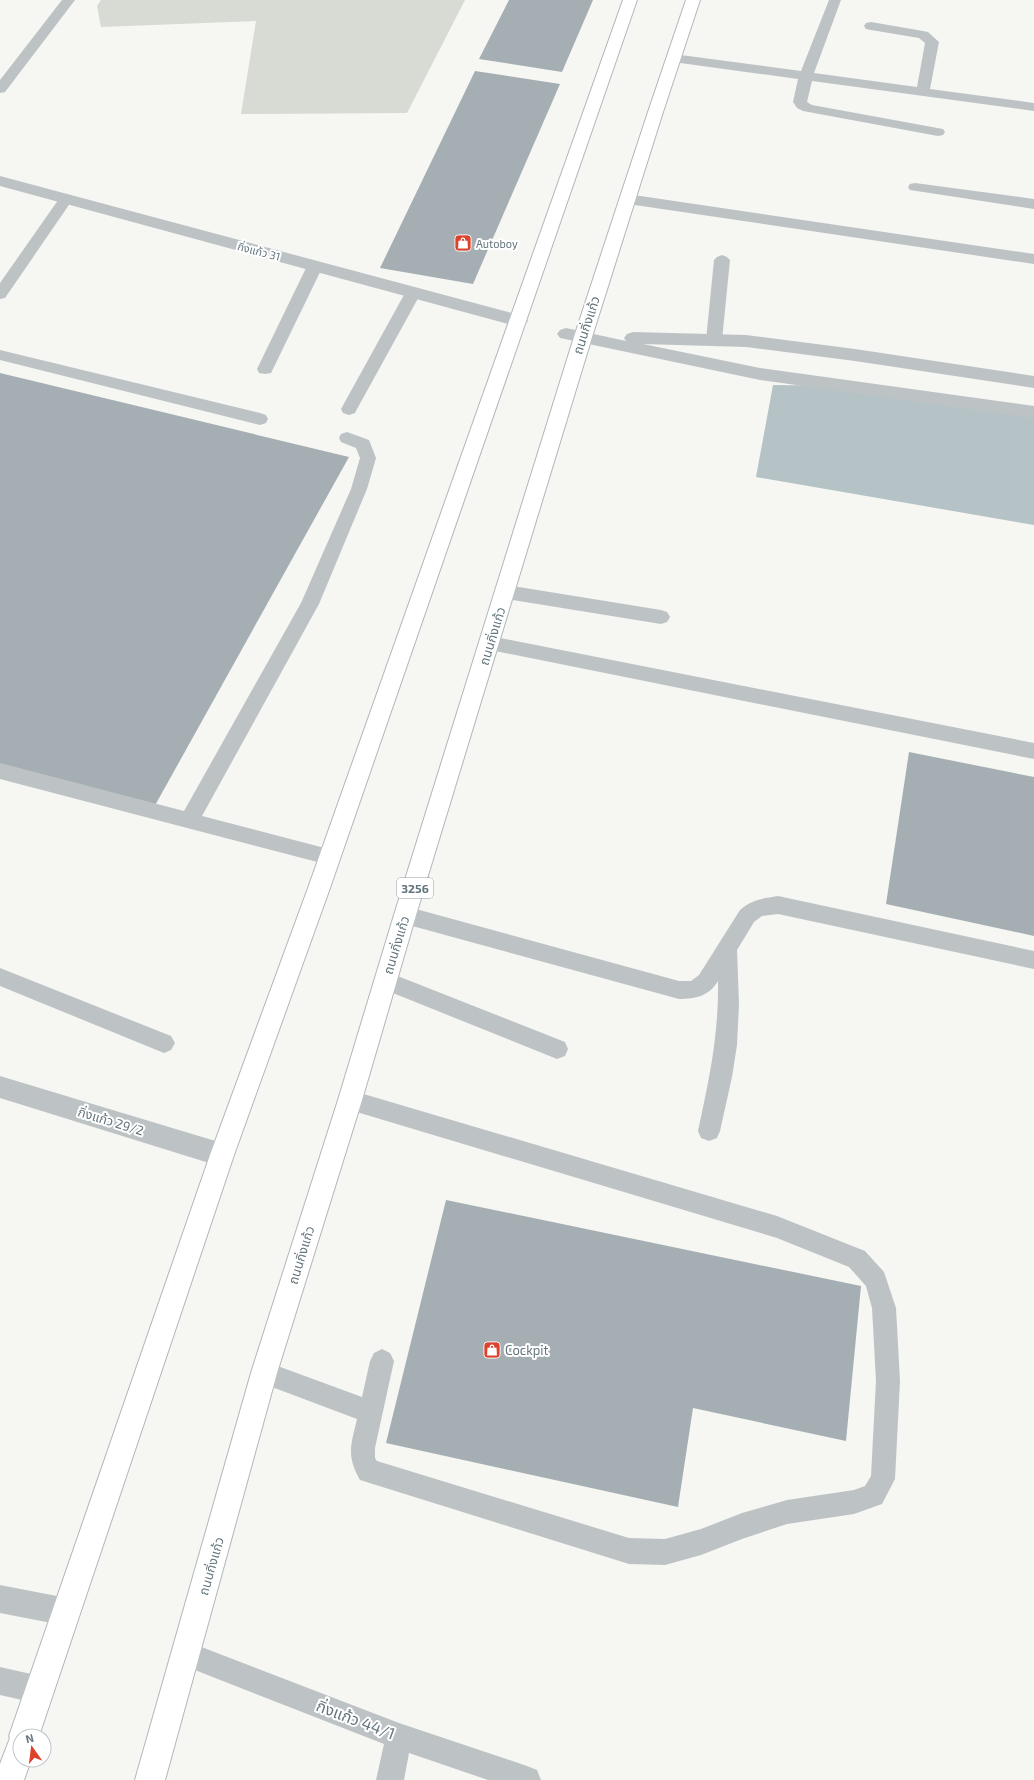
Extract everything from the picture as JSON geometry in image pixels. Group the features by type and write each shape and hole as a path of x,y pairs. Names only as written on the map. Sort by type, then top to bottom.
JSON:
{"main road":[{"path":"27,1728 222,1155 319,888 519,321 630,0"},
{"name":"ถนนกิ่งแก้ว","path":"150,1780 264,1373 350,1100 385,980 506,592 574,336 627,199 693,0"},
{"path":"9,1780 13,1768"}],"street":[{"name":"กิ่งแก้ว 31","path":"0,181 519,321"},
{"path":"627,199 1034,259"},
{"path":"574,336 746,341 855,355 1034,382"},
{"path":"574,336 760,374 1034,412"},
{"name":"กิ่งแก้ว 29/2","path":"0,1087 222,1155"},
{"path":"0,1599 67,1612"},
{"path":"0,1681 40,1690"}],"lane":[{"path":"0,89 69,0"},
{"path":"835,0 806,76 800,102 802,105 808,108 938,132"},
{"path":"871,26 923,35 932,42 923,92"},
{"path":"673,58 1034,107"},
{"path":"915,186 1034,204"},
{"path":"0,294 66,199"},
{"path":"714,340 722,260"},
{"path":"265,369 315,266"},
{"path":"349,409 413,293"},
{"path":"0,355 260,419"},
{"path":"189,821 310,604 359,490 368,458 363,444 347,438"},
{"path":"506,592 660,618"},
{"path":"490,643 1034,751"},
{"path":"0,771 329,858"},
{"path":"405,915 679,990 694,990 706,982 747,916 757,908 778,905 1034,960"},
{"path":"710,1131 724,1059 729,996 727,949"},
{"path":"0,977 164,1043"},
{"path":"385,980 557,1049"},
{"path":"350,1100 777,1227 857,1259 876,1280 884,1308 888,1381 883,1479 873,1495 854,1502 787,1512 742,1526 701,1542 665,1552 629,1551 368,1471 363,1461 362,1448 382,1361"},
{"path":"264,1373 370,1412"},
{"name":"กิ่งแก้ว 44/1","path":"186,1654 399,1736 527,1780"},
{"path":"390,1780 399,1736"}],"shaded area":[{"path":"101,0 465,0 407,113 241,114 256,21 101,27 97,6"},
{"path":"773,385 864,386 1034,411 1034,525 756,477"}],"building":[{"path":"509,0 593,0 562,72 479,59"},
{"path":"475,71 560,84 473,284 380,268"},
{"path":"0,373 349,457 153,809 0,765"},
{"path":"909,752 1034,777 1034,936 886,904"},
{"path":"446,1200 861,1286 846,1441 693,1408 678,1507 386,1443"}],"place":[{"name":"Autoboy","path":"463,243"},
{"name":"Cockpit","path":"492,1350"}]}
